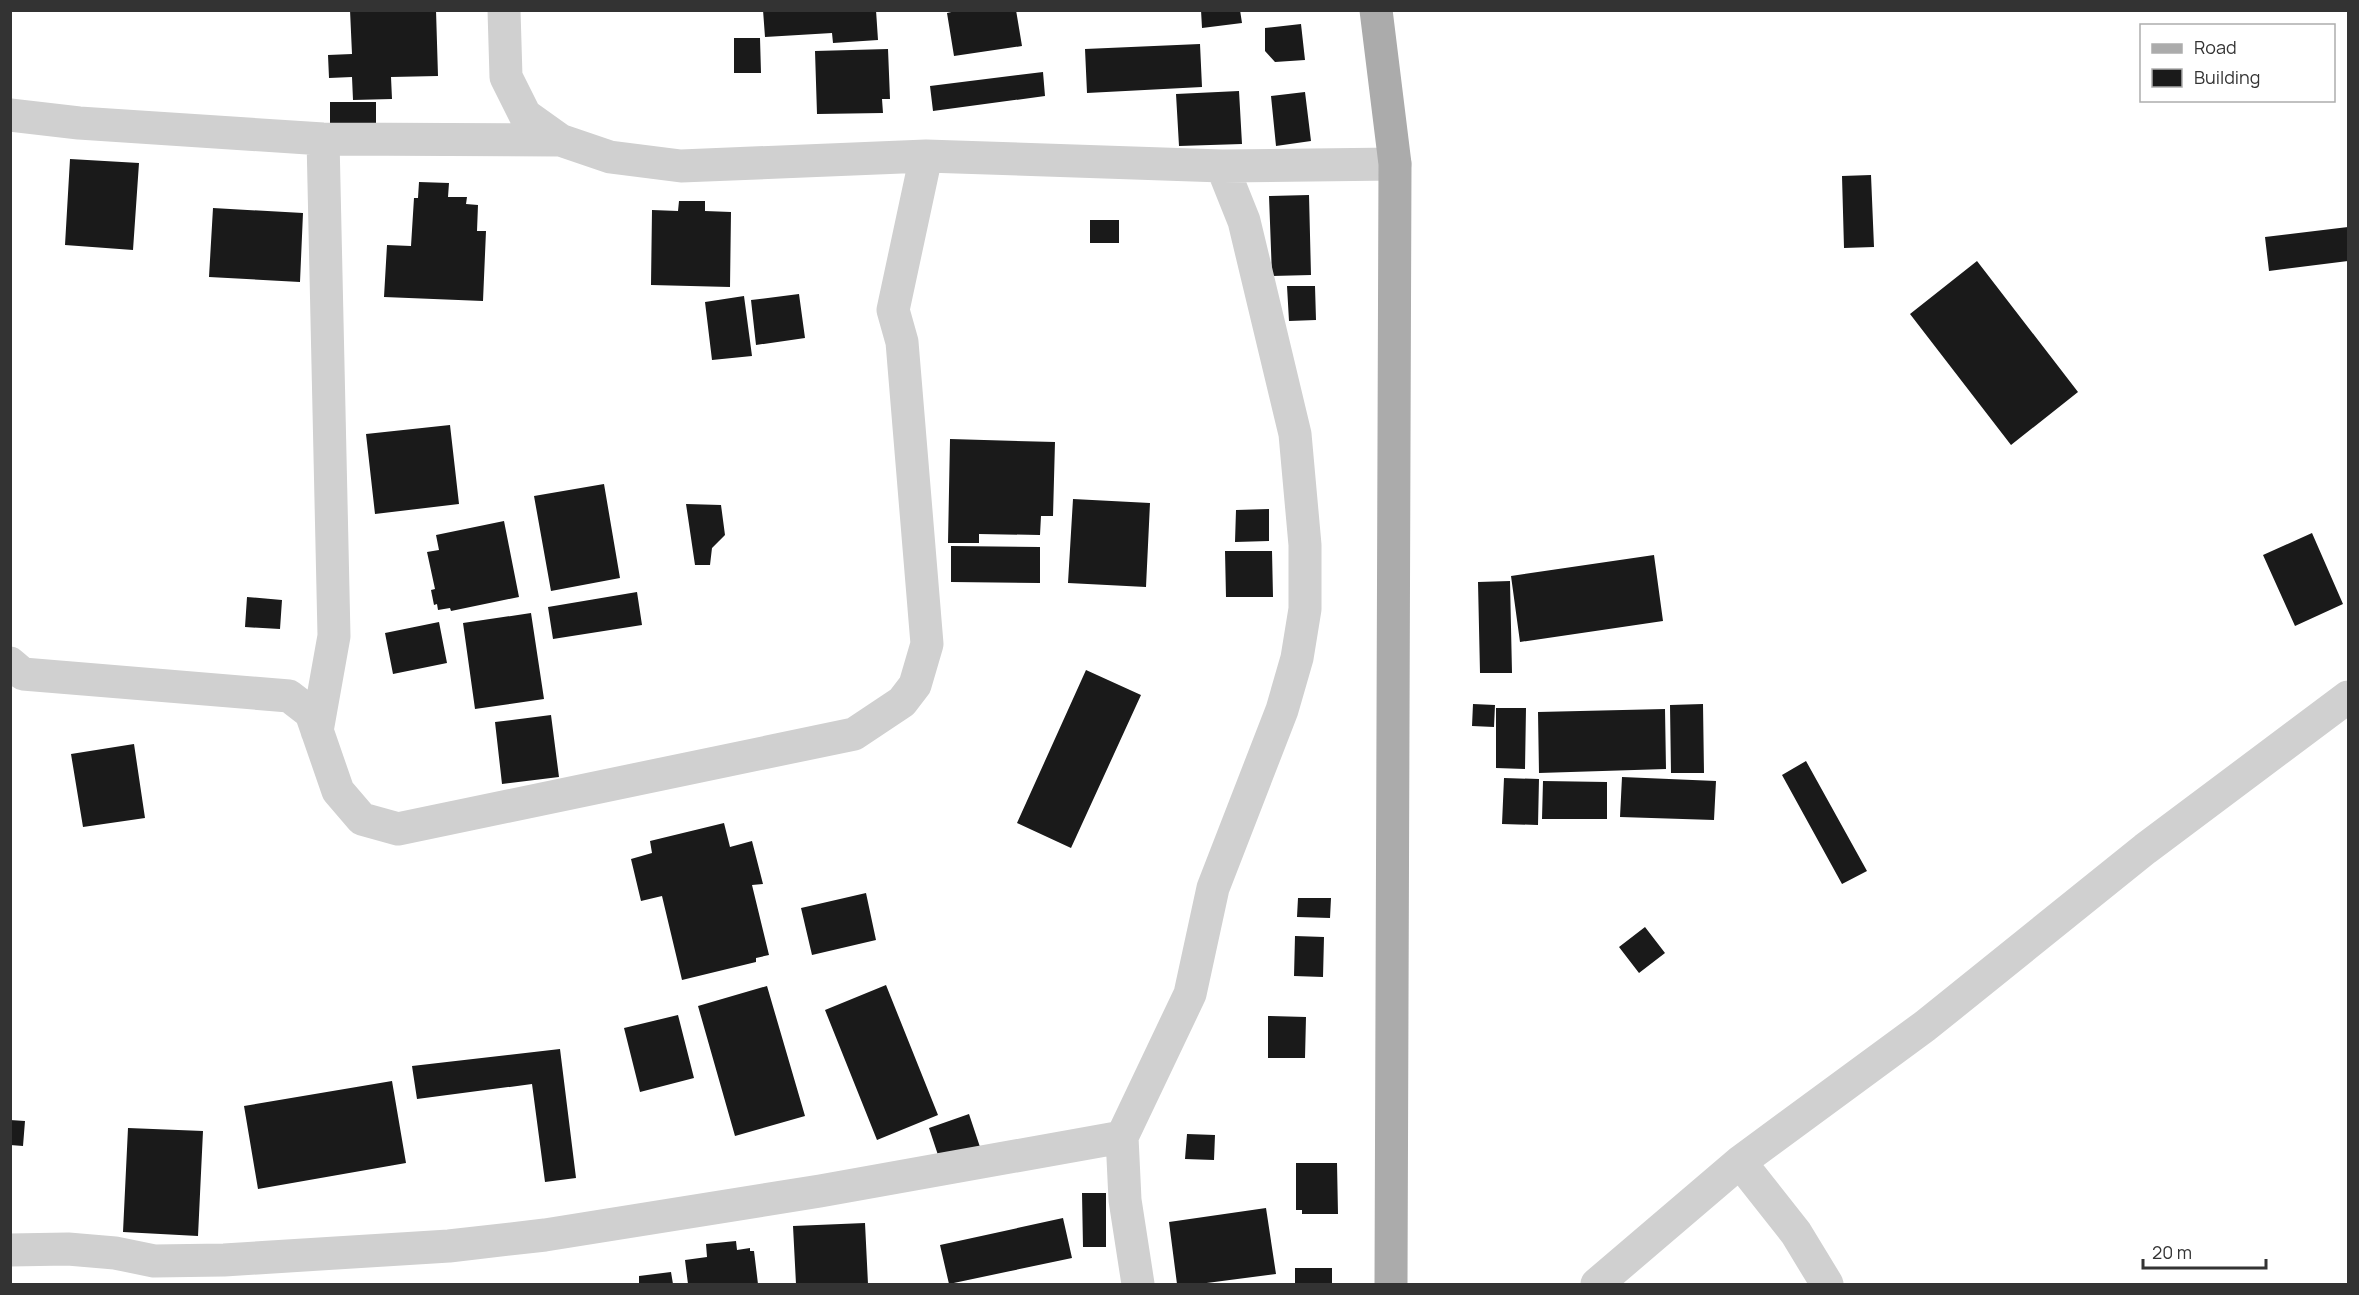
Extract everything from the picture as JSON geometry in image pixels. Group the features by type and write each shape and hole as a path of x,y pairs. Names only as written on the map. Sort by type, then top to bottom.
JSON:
{"main road":[{"path":"1376,10 1395,164 1391,1284"}],"street":[{"path":"504,10 506,77 525,115 561,140 610,157 681,166 926,156 1222,166 1395,164"},
{"path":"10,115 79,123 323,140 561,140"},
{"path":"317,731 334,636 323,140"},
{"path":"10,663 23,674 289,696 311,713 338,791 362,819 398,829 854,734 902,702 915,685 927,644 902,342 894,310 926,156"},
{"path":"1138,1284 1125,1200 1122,1137 1190,994 1213,888 1282,710 1297,658 1305,609 1305,545 1295,434 1244,220 1222,166"},
{"path":"1597,1284 1740,1162 1925,1026 2145,849 2349,697"},
{"path":"10,1250 68,1249 115,1253 154,1261 224,1260 449,1246 545,1235 820,1191 1122,1137"},
{"path":"1740,1162 1796,1233 1827,1284"}],"building":[{"path":"350,10 436,10 438,76 391,77 392,99 353,100 352,77 329,78 328,55 352,54"},
{"path":"763,10 876,10 878,40 833,43 832,33 765,37"},
{"path":"960,10 1016,10 1022,46 954,56 947,13"},
{"path":"1201,10 1240,10 1242,23 1202,28"},
{"path":"1301,24 1305,60 1275,62 1265,51 1265,28"},
{"path":"734,38 760,38 761,73 734,73"},
{"path":"1200,44 1202,87 1087,93 1085,49"},
{"path":"888,49 890,99 882,99 883,113 817,114 815,51"},
{"path":"1043,72 1045,96 933,111 930,86"},
{"path":"1239,91 1242,144 1179,146 1176,94"},
{"path":"1305,92 1311,141 1276,146 1271,96"},
{"path":"330,102 376,102 376,130 330,130"},
{"path":"70,159 139,163 133,250 65,245"},
{"path":"1871,175 1874,247 1844,248 1842,176"},
{"path":"419,182 449,183 448,197 467,197 466,204 478,205 477,231 486,231 483,301 384,297 387,245 411,246 414,198 418,198"},
{"path":"1309,195 1311,275 1272,276 1269,196"},
{"path":"679,201 705,201 705,211 731,212 730,287 651,285 652,210 678,211"},
{"path":"213,208 303,213 300,282 209,277"},
{"path":"1090,220 1119,220 1119,243 1090,243"},
{"path":"2348,227 2348,261 2269,271 2265,237"},
{"path":"1977,261 2078,392 2011,445 1910,314"},
{"path":"1287,286 1315,286 1316,320 1289,321"},
{"path":"799,294 805,338 756,345 751,300"},
{"path":"744,296 752,356 712,360 705,302"},
{"path":"450,425 459,504 375,514 366,434"},
{"path":"950,439 1055,442 1053,516 1041,516 1040,535 979,534 979,543 948,543"},
{"path":"604,484 620,578 551,591 534,496"},
{"path":"1073,499 1150,503 1146,587 1068,583"},
{"path":"686,504 721,505 725,535 712,548 710,565 695,565"},
{"path":"1269,509 1269,541 1235,542 1236,510"},
{"path":"504,521 519,597 451,611 450,608 438,610 437,604 434,605 431,590 435,589 427,552 439,550 436,535"},
{"path":"2312,533 2343,604 2295,626 2263,555"},
{"path":"951,546 1040,547 1040,583 951,582"},
{"path":"1225,551 1272,551 1273,597 1226,597"},
{"path":"1654,555 1663,621 1520,642 1511,576"},
{"path":"1510,581 1512,673 1480,673 1478,582"},
{"path":"637,592 642,625 553,639 548,607"},
{"path":"247,597 282,600 280,629 245,627"},
{"path":"531,613 544,699 475,709 463,623"},
{"path":"439,622 447,663 393,674 385,633"},
{"path":"1086,670 1141,695 1071,848 1017,823"},
{"path":"1473,704 1495,705 1494,727 1472,726"},
{"path":"1703,704 1704,773 1671,773 1670,705"},
{"path":"1496,708 1526,708 1525,769 1496,768"},
{"path":"1665,709 1666,769 1539,773 1538,712"},
{"path":"551,715 559,777 502,784 495,722"},
{"path":"134,744 145,818 83,827 71,754"},
{"path":"1806,761 1867,871 1842,884 1782,775"},
{"path":"1622,777 1716,781 1714,820 1620,817"},
{"path":"1504,778 1539,779 1538,825 1502,824"},
{"path":"1543,781 1607,782 1607,819 1542,819"},
{"path":"724,823 730,847 752,841 763,884 752,885 769,955 756,958 756,962 682,980 662,896 641,901 631,859 652,853 650,841"},
{"path":"866,893 876,940 812,955 801,908"},
{"path":"1298,898 1331,898 1330,918 1297,917"},
{"path":"1645,927 1665,953 1639,973 1619,947"},
{"path":"1295,936 1324,937 1323,977 1294,976"},
{"path":"886,985 938,1115 877,1140 825,1010"},
{"path":"767,986 805,1116 735,1136 698,1006"},
{"path":"678,1015 694,1078 640,1092 624,1028"},
{"path":"1268,1016 1306,1017 1305,1058 1268,1058"},
{"path":"560,1049 576,1178 545,1182 532,1084 417,1099 412,1066"},
{"path":"392,1081 406,1163 258,1189 244,1106"},
{"path":"969,1114 981,1150 941,1164 929,1128"},
{"path":"10,1120 25,1121 23,1146 10,1145"},
{"path":"128,1128 203,1131 198,1236 123,1232"},
{"path":"1187,1134 1215,1135 1214,1160 1185,1159"},
{"path":"1296,1163 1337,1163 1338,1214 1302,1214 1302,1210 1296,1210"},
{"path":"1082,1193 1106,1193 1106,1247 1083,1247"},
{"path":"1266,1208 1276,1274 1199,1284 1177,1284 1169,1222"},
{"path":"1063,1218 1072,1258 949,1284 940,1245"},
{"path":"865,1223 868,1284 796,1284 793,1226"},
{"path":"736,1241 737,1250 750,1248 750,1251 754,1251 758,1284 688,1284 685,1260 707,1257 706,1244"},
{"path":"1295,1268 1332,1268 1332,1284 1295,1284"},
{"path":"671,1272 673,1284 639,1284 639,1276"}]}
